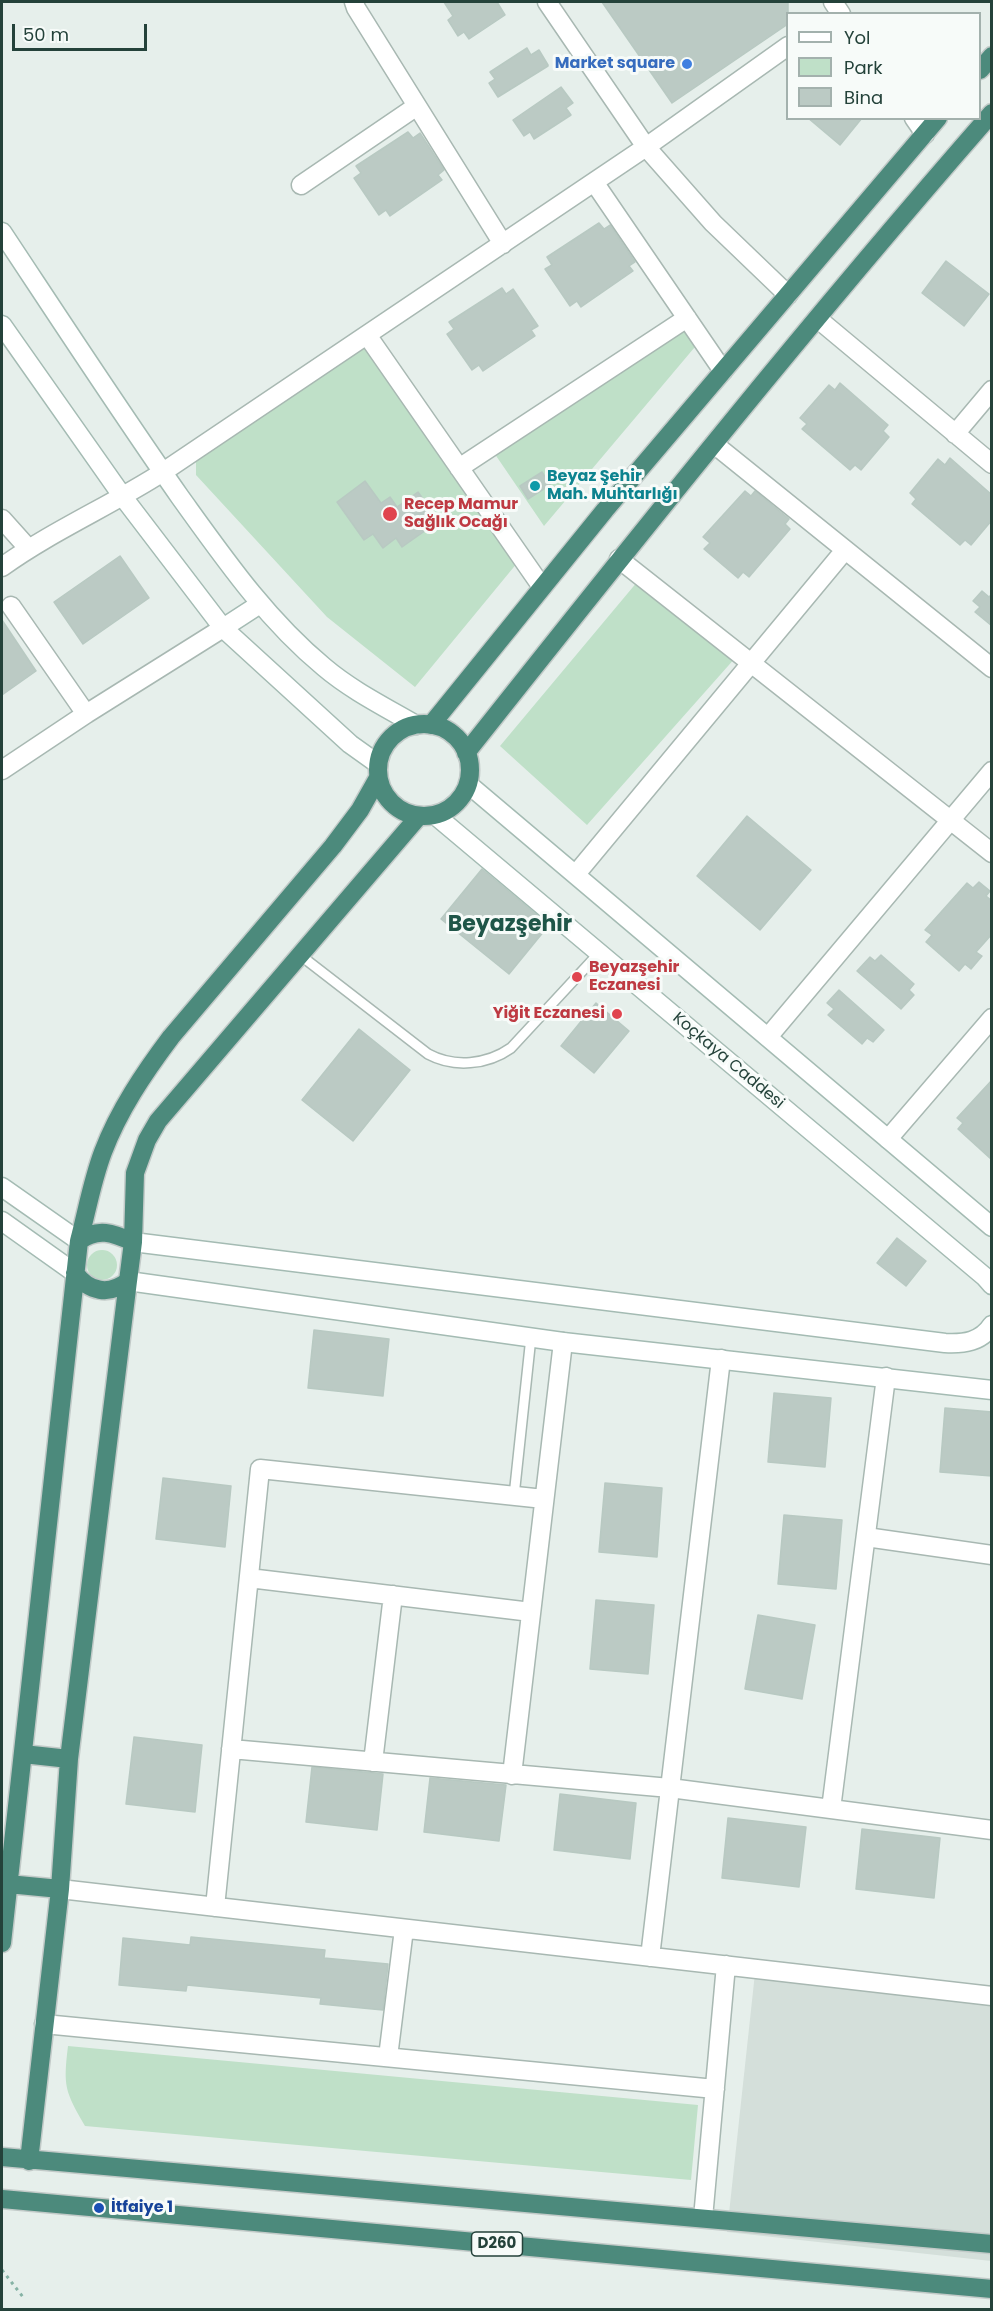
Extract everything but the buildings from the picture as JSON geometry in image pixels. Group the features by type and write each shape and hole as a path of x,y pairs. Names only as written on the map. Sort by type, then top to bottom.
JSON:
{"highway":[{"path":"981,69 992,56"},
{"path":"466,753 619,559 992,113"},
{"path":"424,725 936,120"},
{"path":"2,1943 79,1241 103,1153 136,1086 171,1037 333,846 360,810 378,771 382,750 391,738 403,729 424,725 445,730 458,739 466,753 470,768 468,784 461,798 450,809 427,816 404,812 392,804 383,792 378,771"},
{"path":"29,2161 60,1889 69,1759 133,1242 135,1173 147,1140 171,1103 300,955 427,816"},
{"path":"79,1241 97,1232 107,1232 133,1242"},
{"path":"75,1273 81,1281 100,1291 120,1287 128,1281"},
{"path":"23,1754 69,1759"},
{"path":"8,1884 60,1889"},
{"path":"2,2157 992,2244"},
{"name":"D260","path":"2,2199 992,2289"}],"street":[{"path":"354,2 502,244"},
{"path":"547,2 646,147 713,223 788,295"},
{"path":"2,567 28,548 123,497 163,472 646,147 786,47"},
{"path":"301,185 417,106"},
{"path":"915,120 925,134"},
{"path":"594,182 723,371"},
{"path":"2,232 163,472 238,578 260,604 324,667 342,681 424,725"},
{"path":"459,468 687,318"},
{"path":"818,319 992,464"},
{"path":"2,325 123,497 223,628 378,771"},
{"path":"367,335 542,587"},
{"path":"955,434 992,390"},
{"path":"714,444 992,668"},
{"path":"2,519 28,548"},
{"path":"576,874 845,550"},
{"path":"619,559 992,853"},
{"path":"2,770 260,604"},
{"path":"11,606 86,714"},
{"path":"768,1037 992,771"},
{"path":"468,784 992,1227"},
{"name":"Koçkaya Caddesi","path":"427,816 599,953 976,1269 992,1285"},
{"path":"888,1139 992,1018"},
{"path":"2,1187 79,1241"},
{"path":"2,1221 75,1273"},
{"path":"133,1242 945,1343 974,1341 992,1325"},
{"path":"128,1281 563,1342 992,1390"},
{"path":"512,1775 563,1342"},
{"path":"650,1957 721,1359"},
{"path":"831,1809 886,1377"},
{"path":"215,1907 260,1469 544,1499"},
{"path":"866,1537 992,1555"},
{"path":"249,1578 531,1612"},
{"path":"373,1762 393,1596"},
{"path":"231,1749 670,1788 992,1830"},
{"path":"60,1889 992,1996"},
{"path":"388,2057 404,1929"},
{"path":"703,2218 726,1965"},
{"path":"44,2024 715,2089"}],"lane":[{"path":"300,955 428,1054 460,1064 499,1055 511,1048 599,953"},
{"path":"514,1496 531,1337"}],"path":[{"path":"2,2270 23,2297"}],"shaded area":[{"path":"755,1973 991,1985 991,2261 727,2232"}],"green space":[{"path":"689,310 705,335 544,526 488,444"},
{"path":"379,337 527,551 415,687 327,617 196,475 196,457"},
{"path":"648,569 744,648 587,825 500,746"},
{"path":"102,1250 108,1251 116,1259 116,1271 108,1279 102,1280 96,1279 88,1271 87,1265 88,1259 96,1251"},
{"path":"68,2046 698,2105 691,2180 85,2126 67,2088"}],"place":[{"name":"Market square","path":"687,64"},
{"name":"Beyaz Şehir Mah. Muhtarlığı","path":"535,486"},
{"name":"Recep Mamur Sağlık Ocağı","path":"390,514"},
{"name":"Beyazşehir Eczanesi","path":"577,977"},
{"name":"Yiğit Eczanesi","path":"617,1014"},
{"name":"İtfaiye 1","path":"99,2208"}],"district":[{"name":"Beyazşehir","path":"510,925"}]}
